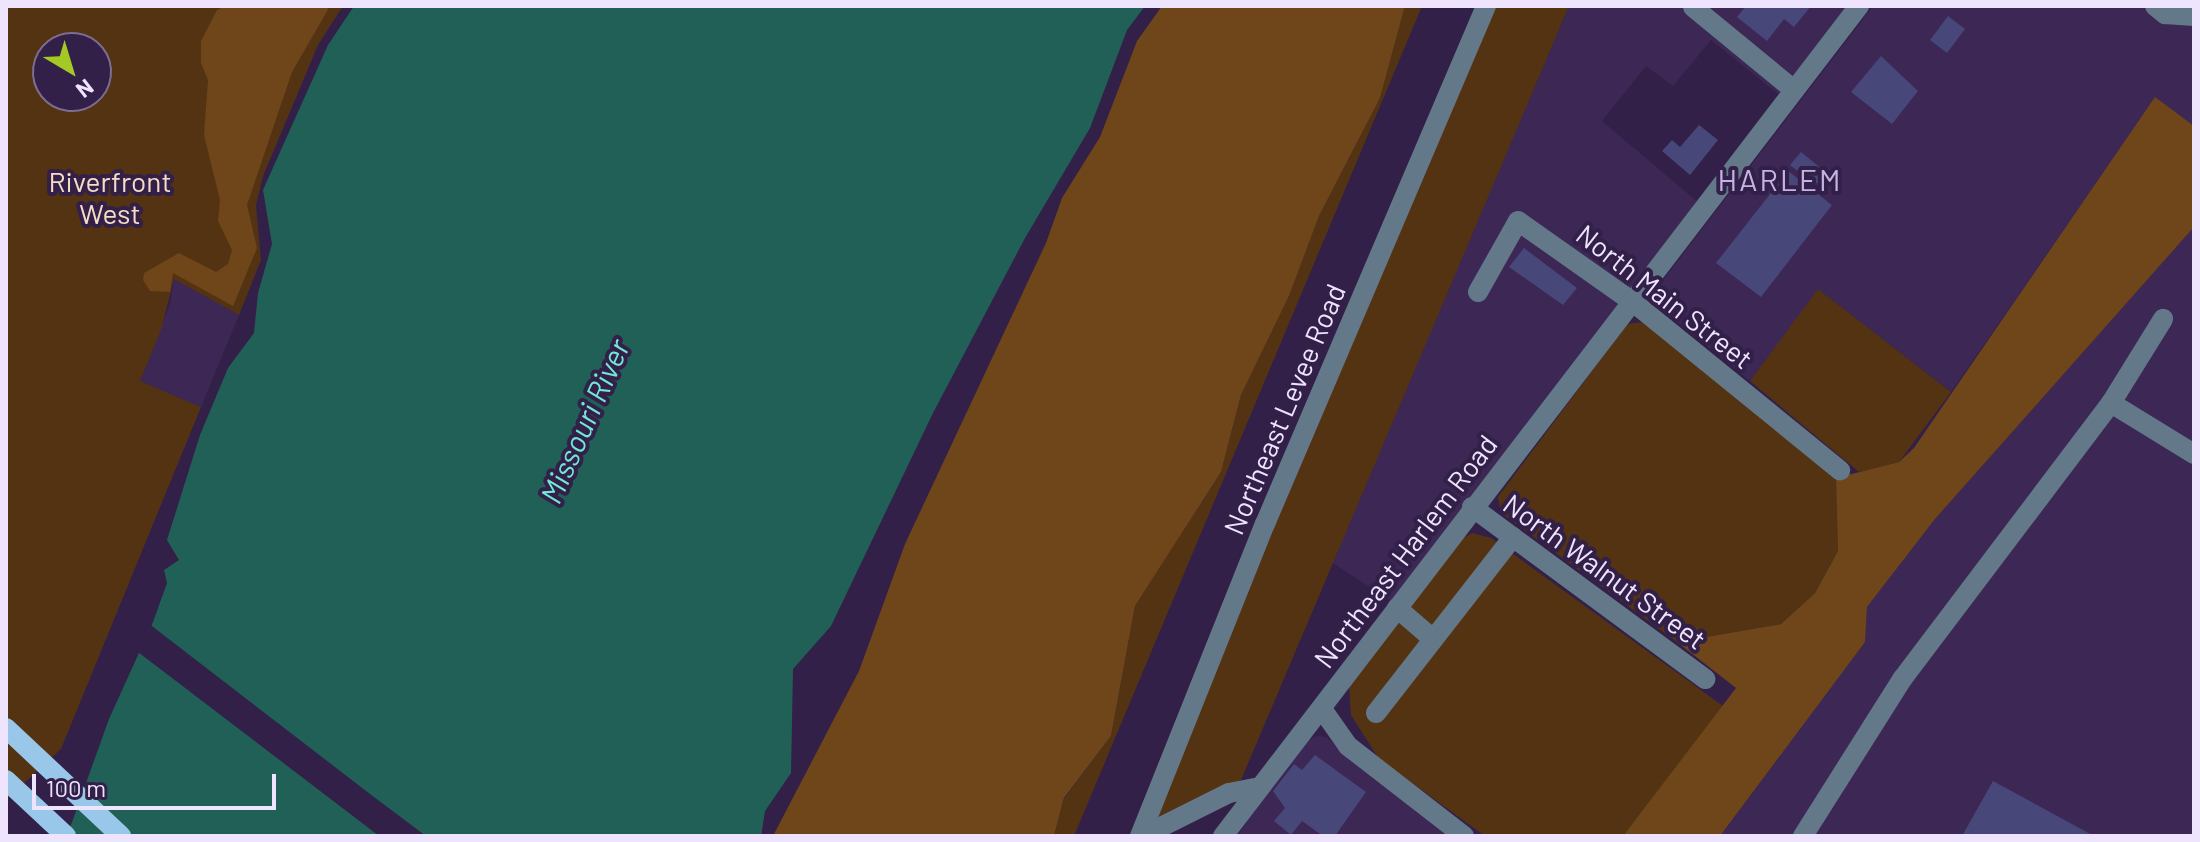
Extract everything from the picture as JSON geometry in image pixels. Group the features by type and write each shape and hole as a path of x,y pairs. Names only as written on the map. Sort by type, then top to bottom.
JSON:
{"main road":[{"path":"6,728 121,836"},
{"path":"6,780 66,836"}],"street":[{"name":"Northeast Levee Road","path":"1142,836 1265,524 1486,6"},
{"name":"Northeast Harlem Road","path":"1223,836 1255,788 1322,709 1472,507 1859,6"},
{"path":"2155,6 2165,14 2194,16"},
{"path":"1693,7 1794,90"},
{"name":"North Main Street","path":"1478,292 1518,221 1633,302 1840,470"},
{"path":"1803,836 1903,678 2111,403 2163,319"},
{"path":"2111,403 2194,454"},
{"name":"North Walnut Street","path":"1472,507 1705,679"},
{"path":"1376,713 1513,537"},
{"path":"1397,608 1433,639"},
{"path":"1322,709 1348,746 1464,836"},
{"path":"1142,836 1229,793 1255,788"}],"shaded area":[{"path":"225,6 330,6 292,72 247,205 257,248 233,306 173,273 170,292 150,291 143,280 144,273 179,253 216,272 228,264 232,250 218,221 220,200 204,135 208,80 201,63 201,41 217,10"},
{"path":"1162,6 1405,6 1380,98 1319,216 1289,296 1241,395 1221,472 1135,606 1111,736 1064,798 1054,836 773,836 859,671 905,544 1046,243 1062,198 1100,137 1137,41"},
{"path":"1569,6 1851,6 1782,97 1711,40 1673,86 1646,66 1602,121 1699,203 1391,601 1331,562"},
{"path":"1873,6 2194,6 2194,126 2155,98 1951,392 1819,290 1750,381 1661,309 1657,288"},
{"path":"2155,97 2194,126 2194,227 1935,519 1867,607 1865,642 1720,836 1623,836 1736,688 1677,642 1781,624 1815,593 1838,551 1836,478 1899,462 1914,448"},
{"path":"2194,227 2194,836 1720,836 1864,642 1867,607 1935,519"},
{"path":"174,278 239,315 201,407 140,381 170,304"},
{"path":"1317,736 1326,737 1453,836 1237,836 1300,744"}],"green space":[{"name":"Riverfront West","path":"6,6 343,6 318,45 263,176 256,205 261,260 239,315 174,279 161,330 140,381 201,407 61,749 6,800"},
{"path":"1405,6 1422,6 1074,836 1054,836 1064,799 1111,736 1135,606 1221,472 1241,395 1289,296 1319,216 1380,98"},
{"path":"1495,6 1569,6 1241,780 1156,819 1155,808"},
{"path":"1818,289 1951,392 1899,462 1859,472 1750,381"},
{"path":"1645,322 1836,478 1838,551 1815,593 1781,624 1677,642 1501,513 1498,497 1627,324"},
{"path":"1472,533 1491,538 1723,706 1623,836 1485,836 1379,759 1351,715 1349,685 1462,539"}],"water":[{"name":"Missouri River","path":"354,6 1145,6 1127,30 1090,128 1025,238 933,413 831,626 793,669 791,773 765,811 761,836 67,836 109,719 153,622 167,583 164,570 179,560 167,540 200,435 228,368 254,333 258,293 272,244 263,190 328,45"}],"pier":[{"path":"148,623 426,836 379,836 134,649"}],"building":[{"path":"1746,6 1811,6 1794,27 1784,19 1767,41 1737,17"},
{"path":"1948,16 1965,29 1947,53 1930,40"},
{"path":"1881,56 1918,91 1892,124 1851,92"},
{"path":"1699,125 1718,140 1690,175 1662,151 1672,140 1680,147"},
{"path":"1801,152 1828,174 1820,183 1813,183 1790,165"},
{"path":"1788,171 1832,205 1761,297 1716,263"},
{"path":"1524,248 1577,288 1563,305 1509,267"},
{"path":"1315,755 1366,792 1335,836 1323,836 1302,821 1291,835 1274,821 1285,808 1273,791 1294,764 1302,770"},
{"path":"1993,781 2094,836 1962,836"}],"district":[{"name":"HARLEM","path":"1780,179"}]}
